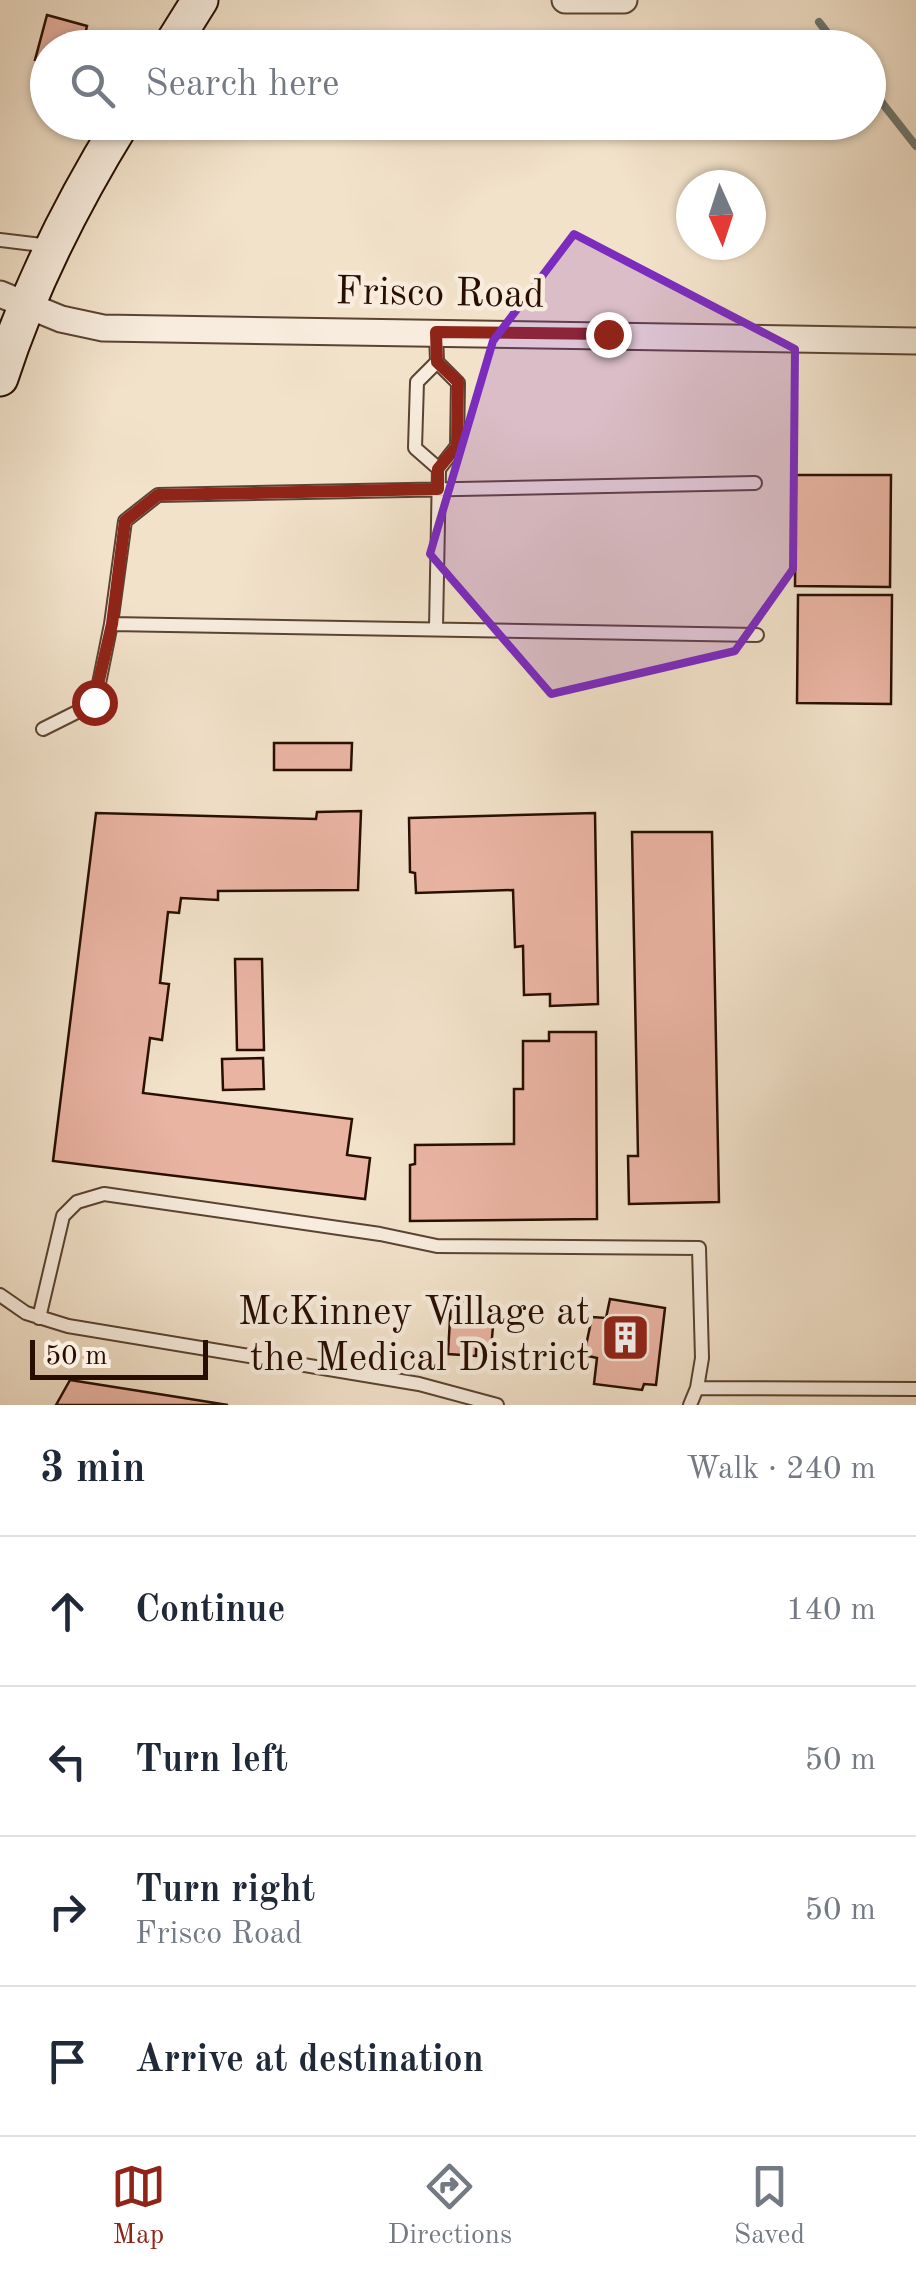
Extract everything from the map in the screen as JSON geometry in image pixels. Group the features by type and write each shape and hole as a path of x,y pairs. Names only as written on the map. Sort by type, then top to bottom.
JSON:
{"main road":[{"path":"181,30 200,0"},
{"path":"0,378 14,298 52,246 112,140"}],"street":[{"path":"565,0 624,0"},
{"name":"Frisco Road","path":"14,298 61,319 103,328 916,341"}],"lane":[{"path":"0,240 52,246"},
{"path":"436,332 437,362 458,382 457,446 438,469 436,628"},
{"path":"437,362 417,382 415,448 438,469"},
{"path":"43,729 94,702 112,624 125,521 158,495 755,483"},
{"path":"112,624 757,635"},
{"path":"39,1318 63,1216 77,1202 104,1194 361,1231 437,1246 699,1248 702,1358 690,1405"},
{"path":"0,1295 39,1318 89,1331 418,1384 497,1405"},
{"path":"697,1388 916,1389"}],"highlighted area":[{"path":"574,234 795,349 793,569 735,651 551,694 430,554 493,341"}],"building":[{"path":"47,15 87,26 86,30 43,30"},
{"path":"796,475 891,475 890,587 795,586"},
{"path":"798,595 892,595 891,704 797,703"},
{"path":"274,743 352,743 351,770 274,770"},
{"path":"361,811 358,890 218,891 218,900 181,898 179,913 168,912 160,983 169,984 162,1040 150,1038 143,1093 352,1119 347,1155 370,1158 365,1199 53,1161 96,813 316,819 317,812"},
{"path":"595,813 598,1004 550,1006 550,994 524,995 523,946 515,947 513,890 416,893 415,873 410,872 409,818"},
{"path":"632,832 712,832 719,1202 629,1204 628,1156 638,1156"},
{"path":"235,959 262,959 264,1050 237,1050"},
{"path":"549,1032 596,1032 597,1219 410,1221 410,1165 415,1164 415,1145 514,1144 514,1089 523,1089 523,1041 549,1041"},
{"path":"263,1058 264,1089 223,1090 222,1059"},
{"name":"McKinney Village at the Medical District","path":"610,1299 665,1308 656,1385 644,1384 642,1390 594,1384 597,1358 584,1355 592,1317 606,1318"},
{"path":"451,1301 481,1303 481,1313 494,1314 491,1350 476,1349 476,1356 448,1354"},
{"path":"70,1380 228,1405 56,1405"}],"waterway":[{"path":"819,22 825,30"},
{"path":"886,108 916,146"}],"place":[{"name":"McKinney Village at the Medical District","path":"625,1337"}],"route":[{"path":"94,702 112,624 125,521 158,495 438,489 438,469 457,446 458,382 437,362 436,332 608,334"}]}
